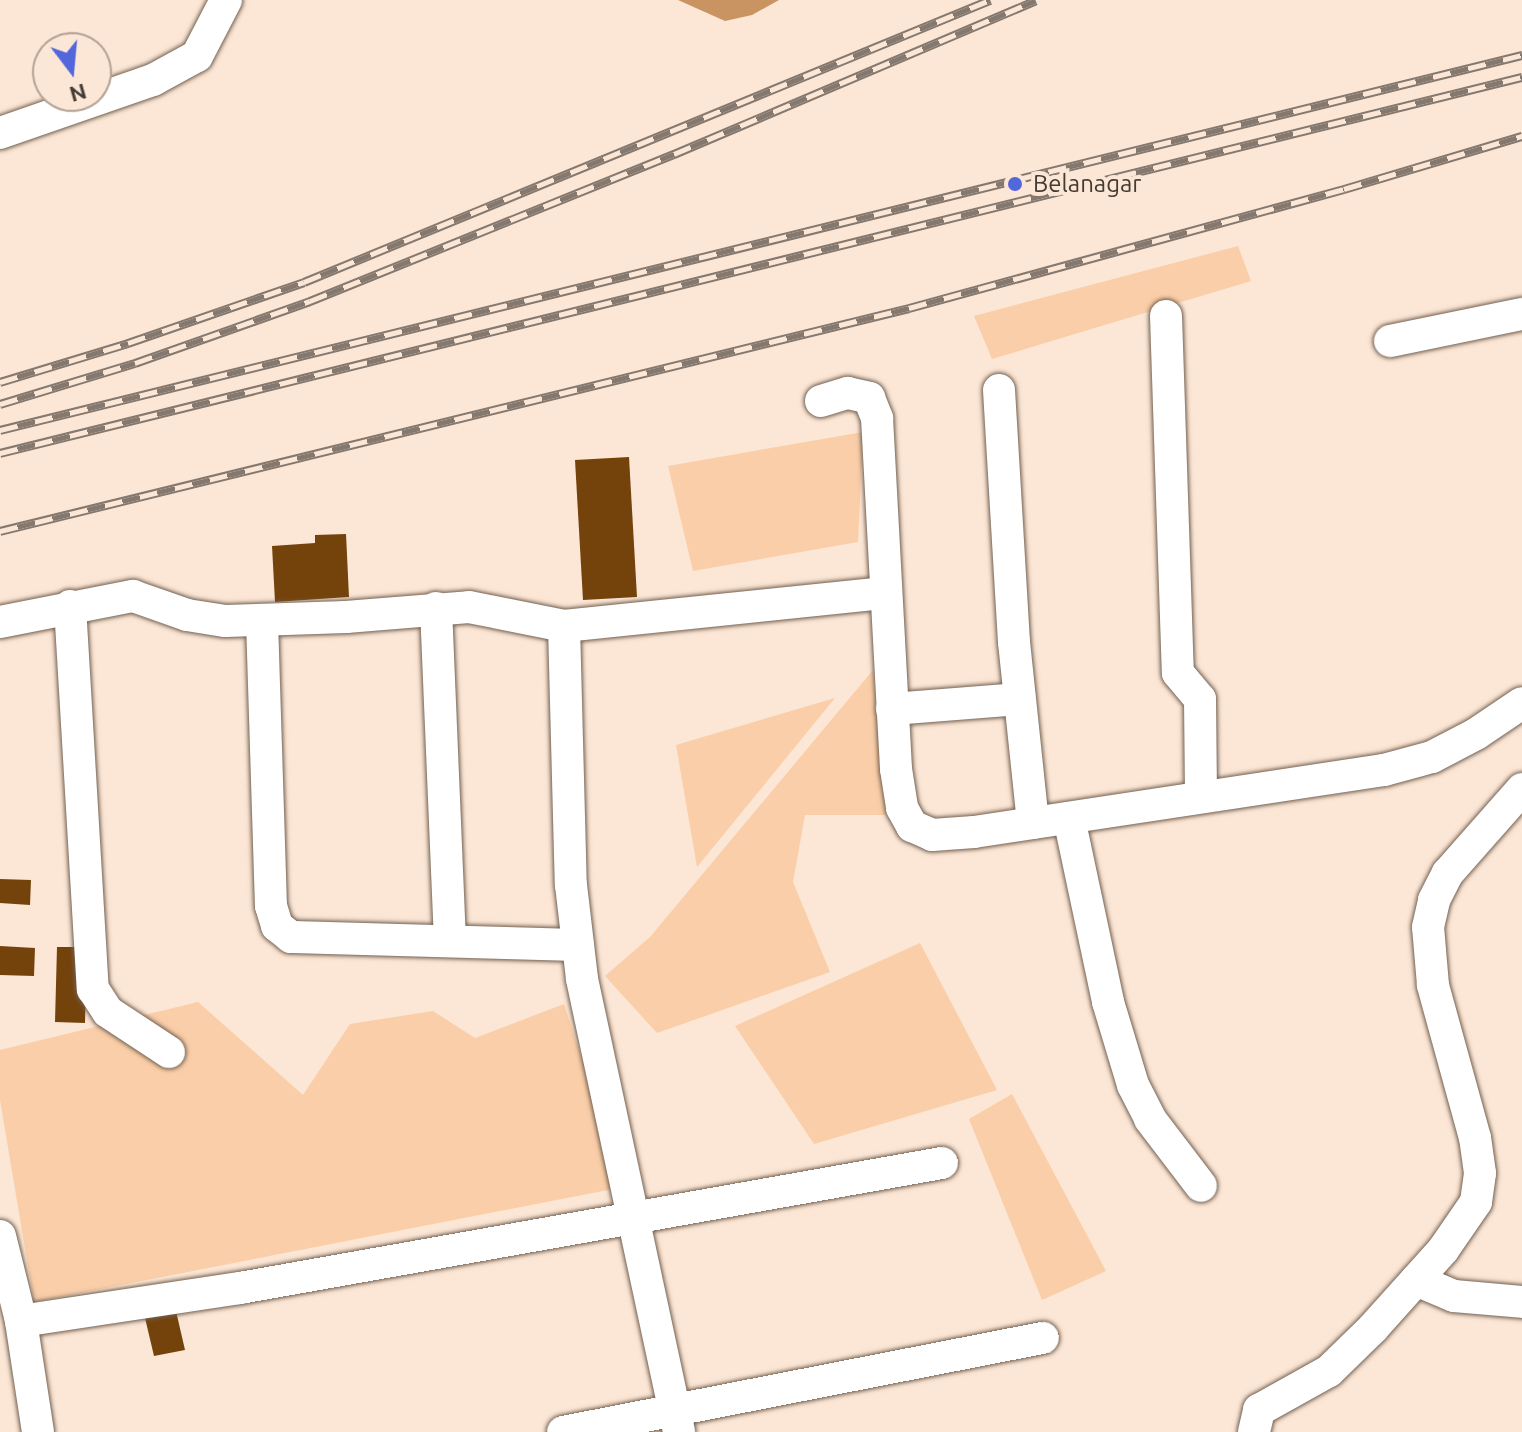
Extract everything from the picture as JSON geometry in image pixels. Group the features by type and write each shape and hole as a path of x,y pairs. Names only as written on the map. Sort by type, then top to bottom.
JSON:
{"street":[{"path":"0,133 153,80 197,56 226,0"},
{"path":"1390,341 1522,314"},
{"path":"1166,316 1178,673 1200,699 1201,797"},
{"path":"999,390 1020,699 1033,823"},
{"path":"821,401 848,393 869,398 877,418 892,709 902,808 912,826 932,835 1069,818 1384,770 1432,757 1522,703"},
{"path":"0,622 133,596 187,615 226,621 436,608 494,610 564,626 885,593"},
{"path":"70,606 93,989 108,1012 169,1052"},
{"path":"436,608 450,941"},
{"path":"262,621 271,906 277,926 291,937 578,945"},
{"path":"564,626 571,885 578,945 677,1421"},
{"path":"892,709 1020,699"},
{"path":"1254,1432 1259,1410 1329,1371 1416,1280 1466,1221 1476,1202 1480,1173 1475,1138 1433,985 1428,927 1434,900 1448,873 1522,789"},
{"path":"1069,818 1108,1002 1133,1085 1150,1119 1201,1186"},
{"path":"21,1321 240,1288 942,1163"},
{"path":"2,1255 21,1321 38,1432"},
{"path":"1416,1280 1454,1296 1522,1302"},
{"path":"583,1430 677,1421 1043,1338"}],"shaded area":[{"path":"678,0 779,0 752,15 725,21"},
{"path":"1238,246 1251,281 992,359 974,316"},
{"path":"863,432 858,542 693,571 668,466"},
{"path":"873,670 886,815 805,815 793,882 830,972 657,1033 605,976 650,937"},
{"path":"835,698 697,867 676,745"},
{"path":"920,943 997,1090 814,1144 735,1026"},
{"path":"198,1002 303,1095 350,1024 433,1011 475,1038 564,1004 597,1106 613,1189 34,1302 0,1100 0,1050"},
{"path":"1012,1094 1106,1271 1042,1300 969,1119"}],"building":[{"path":"629,457 637,597 583,600 575,460"},
{"path":"346,534 349,597 275,602 272,546 315,543 315,535"},
{"path":"0,879 31,880 30,905 0,903"},
{"path":"0,946 35,948 34,976 0,975"},
{"path":"57,947 87,947 85,1023 55,1022"},
{"path":"176,1311 185,1350 154,1356 145,1318"}],"railway":[{"path":"0,382 128,343 304,282 990,0"},
{"path":"0,404 135,363 310,301 674,154 1036,0"},
{"path":"0,430 1522,55"},
{"path":"0,453 1522,77"},
{"path":"0,531 909,308 1344,189 1522,136"}],"place":[{"name":"Belanagar","path":"1015,184"}]}
